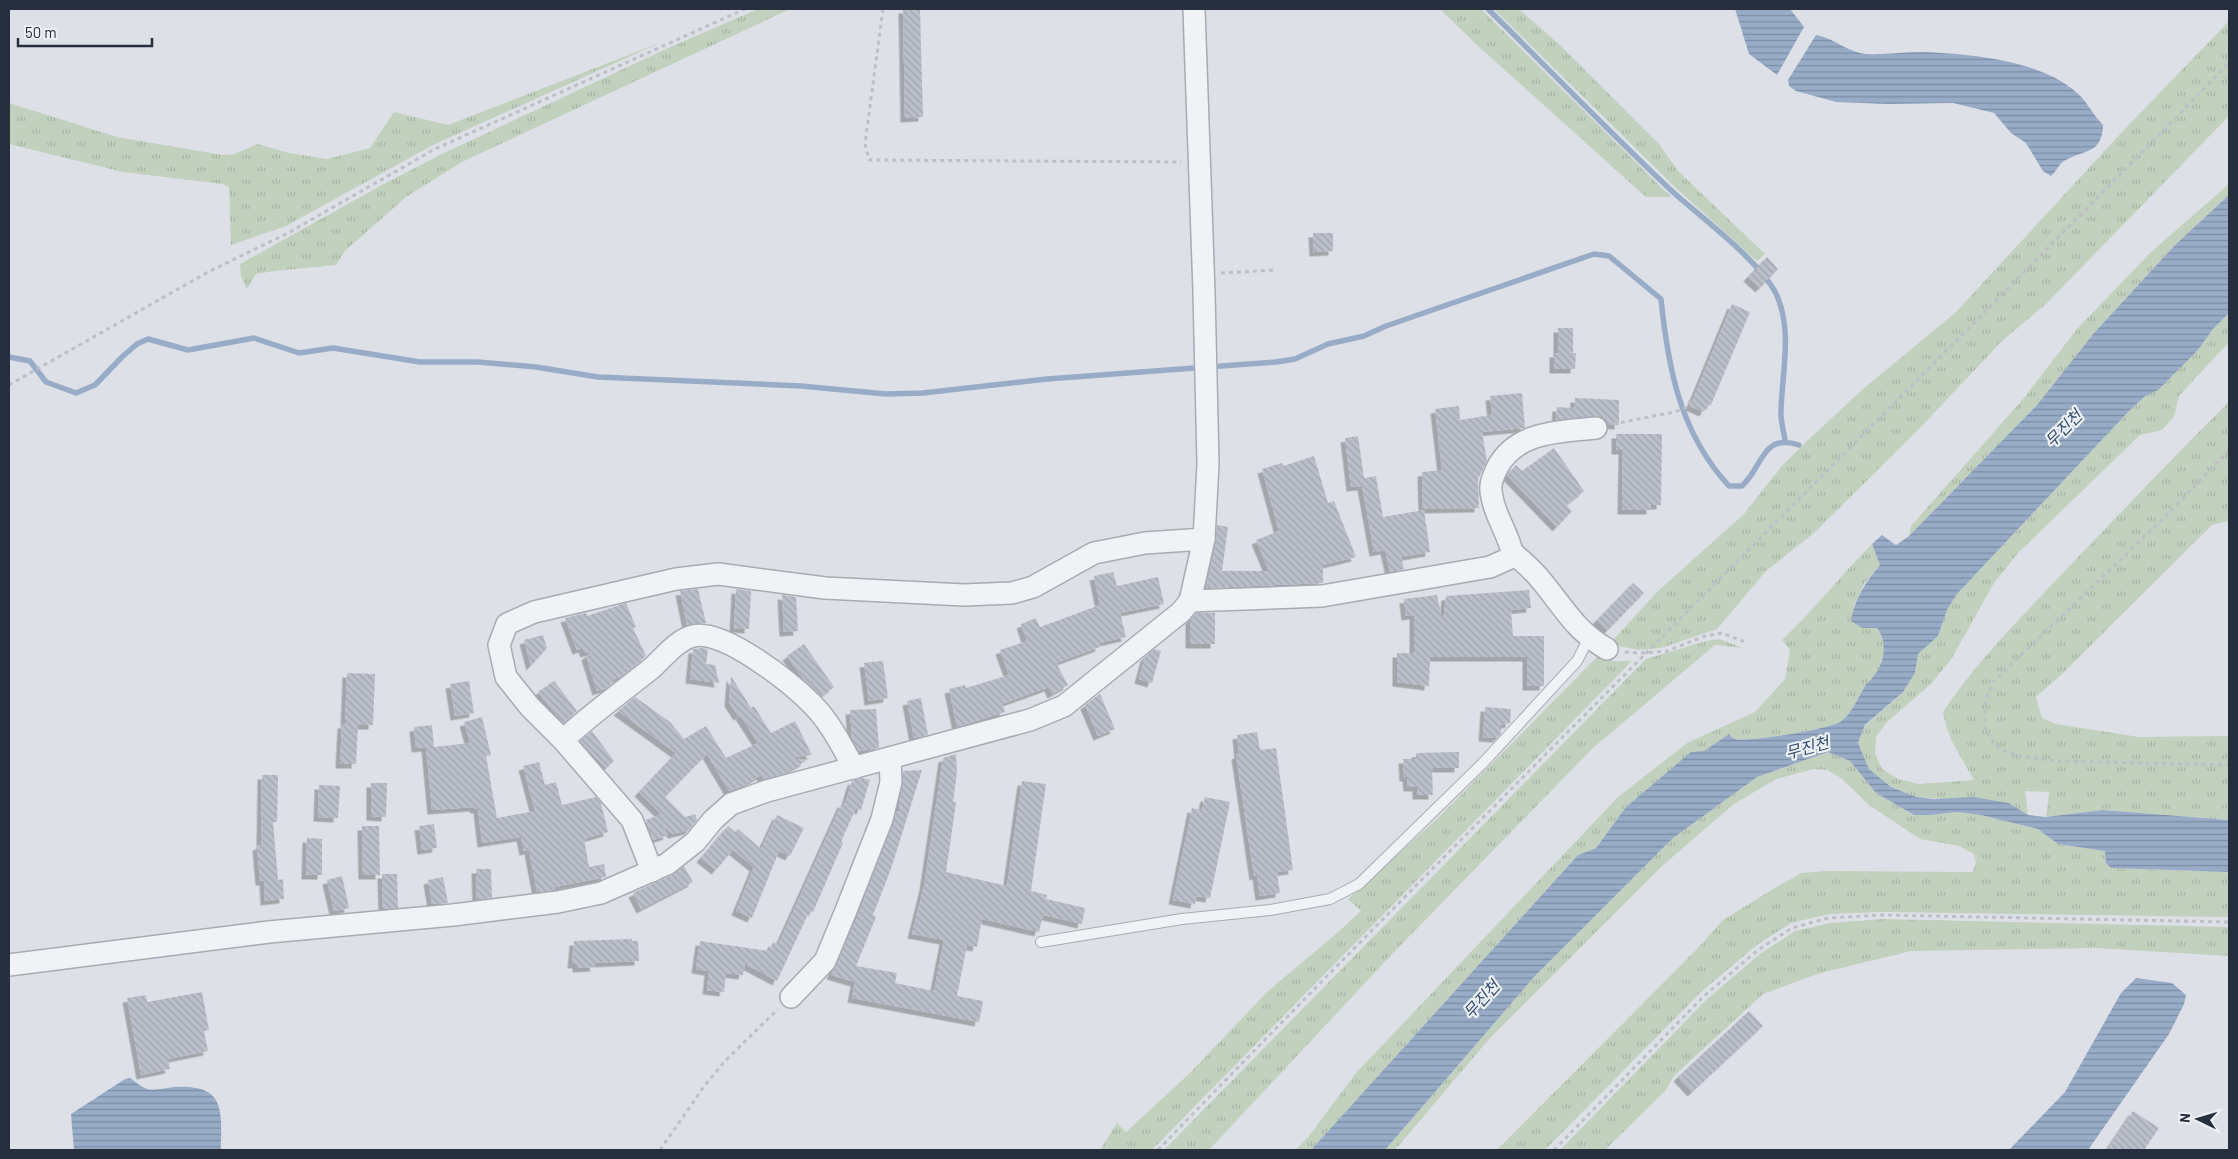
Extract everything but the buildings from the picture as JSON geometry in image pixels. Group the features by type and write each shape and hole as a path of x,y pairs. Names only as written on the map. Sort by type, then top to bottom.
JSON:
{"street":[{"path":"9,965 269,932 453,915 558,902 601,893 667,864 695,842 713,820 731,804 767,791 1030,720 1064,706 1181,612 1190,601 1204,539 1208,464 1194,9"},
{"path":"1596,428 1543,434 1516,444 1502,459 1490,482 1492,500 1512,552 1540,578 1567,616 1589,638 1607,649"},
{"path":"652,871 632,820 563,740 530,707 506,677 499,645 507,624 534,612 676,578 718,574 825,588 964,595 1012,593 1033,587 1094,553 1145,543 1204,539"},
{"path":"1190,601 1322,596 1361,591 1490,567 1508,558 1512,552"},
{"path":"563,740 594,711 634,682 683,640 694,635 707,635 737,647 768,668 813,705 837,737 854,768"},
{"path":"791,997 825,961 845,914 882,819 891,782 890,758"}],"lane":[{"path":"1041,942 1182,919 1270,910 1330,899 1359,884 1495,750 1578,661 1589,638"}],"path":[{"path":"9,385 208,272 288,233 435,150 745,9"},
{"path":"883,9 865,144 869,160 1199,162"},
{"path":"1158,1150 1644,653 2035,262 2229,63"},
{"path":"1203,274 1276,270"},
{"path":"1596,428 1674,412 1688,407 1690,400"},
{"path":"2229,450 2165,516 1993,682 1985,701 1985,728 1993,743 2002,750 2020,756 2056,761 2229,765"},
{"path":"1607,649 1644,653 1667,651 1705,636 1722,633 1745,642"},
{"path":"1554,1150 1704,996 1758,950 1792,928 1828,918 1883,915 2229,922"},
{"path":"660,1150 705,1085 725,1061 791,997"}],"green space":[{"path":"758,9 790,9 462,162 406,197 345,251 336,265 256,274 247,289 241,276 240,264 380,186 442,154 666,49"},
{"path":"1440,9 1481,9 1671,197 1646,197 1477,45"},
{"path":"1494,9 1519,9 1561,46 1659,144 1678,171 1765,254 1757,261 1676,188"},
{"path":"2229,21 2229,116 2046,304 2002,341 1917,431 1814,533 1766,571 1717,629 1661,648 1639,650 1618,646 1612,641 1658,591 1744,514 1780,468 1808,440 1863,389 1956,312 2122,132"},
{"path":"662,42 435,144 286,226 231,245 229,187 223,184 123,172 9,144 9,103 117,137 223,155 235,154 257,144 289,153 327,159 370,148 394,112 448,125"},
{"path":"2229,184 2229,195 2175,245 2094,333 2037,405 1909,536 1911,526 2024,398 2077,329 2151,252"},
{"path":"2229,313 2229,342 2179,396 2174,417 2162,430 2140,435 2018,553 1994,583 1952,658 1932,683 1886,723 1876,737 1875,753 1882,769 1898,779 1919,784 1974,780 1952,740 1945,722 1943,712 1955,694 1983,659 2057,579 2229,402 2228,521 2212,525 2061,675 2036,697 2042,718 2056,724 2139,737 2229,736 2229,820 2103,810 2046,817 2049,792 2025,791 2028,815 2009,803 1916,797 1891,787 1869,769 1858,743 1865,726 1903,692 1915,673 1918,654 1938,636 1947,610 1957,594 2129,411 2144,397 2158,389 2198,350 2213,329"},
{"path":"1872,544 1880,565 1864,584 1854,606 1862,628 1877,628 1881,634 1884,646 1883,659 1878,671 1865,686 1851,711 1844,719 1833,725 1805,732 1770,737 1742,740 1734,739 1729,734 1704,751 1691,753 1626,807 1596,848 1578,855 1311,1150 1295,1150 1309,1136 1356,1073 1618,797 1687,743 1755,712 1785,679 1790,650 1782,640"},
{"path":"1719,639 1743,648 1715,645 1593,748 1394,952 1209,1150 1164,1150 1646,659 1706,641"},
{"path":"1598,656 1613,661 1632,661 1152,1150 1100,1150 1117,1123 1126,1132 1191,1072 1267,992 1361,911 1348,899 1438,818"},
{"path":"1828,752 1850,761 1876,793 1914,815 1958,812 1981,815 2038,829 2058,844 2106,851 2106,863 2111,868 2229,872 2229,917 1884,912 1830,914 1791,923 1757,945 1701,992 1545,1150 1497,1150 1697,949 1723,920 1778,886 1802,873 1826,871 1973,872 1976,862 1974,854 1959,846 1920,839 1869,805 1841,778 1827,770 1814,769 1776,779 1734,804 1661,867 1490,1038 1395,1150 1385,1150 1534,977 1673,838 1757,777"},
{"path":"1883,919 2229,927 2229,956 2095,948 1911,951 1817,974 1763,994 1674,1076 1665,1091 1605,1150 1560,1150 1706,1000 1760,954 1795,931 1830,923"}],"water":[{"path":"1735,9 1790,9 1804,27 1777,75 1749,54"},
{"path":"1816,35 1859,53 1923,52 1962,55 1983,57 2024,66 2061,81 2076,92 2103,125 2102,135 2099,142 2091,150 2064,161 2051,176 2043,171 2026,143 2011,133 1994,113 1953,103 1888,104 1836,102 1796,91 1789,86 1788,80"},
{"name":"무진천","path":"2229,195 2229,313 2213,329 2198,350 2158,390 2144,397 2129,411 1957,594 1947,610 1938,636 1918,654 1915,673 1903,692 1865,725 1858,743 1869,769 1891,787 1916,797 1934,799 1973,797 2009,803 2028,815 2046,817 2103,810 2229,820 2229,872 2111,868 2106,863 2105,851 2058,844 2038,829 1981,815 1958,812 1914,815 1876,793 1850,761 1828,752 1757,777 1673,838 1534,977 1385,1150 1311,1150 1578,855 1596,848 1626,807 1691,752 1704,751 1729,734 1734,739 1742,740 1770,737 1805,732 1833,725 1844,719 1877,671 1884,652 1883,640 1877,628 1862,628 1851,621 1861,591 1880,565 1872,544 1882,535 1896,545 1909,536 2037,405 2094,333 2175,245"},
{"path":"2136,978 2172,983 2186,995 2184,1004 2169,1034 2088,1150 2009,1150 2065,1092 2121,993"},
{"path":"130,1078 147,1089 191,1087 212,1095 220,1111 221,1150 74,1150 71,1114 125,1079"}],"waterway":[{"path":"1488,9 1674,193 1732,242 1771,285 1778,298 1785,326 1781,414 1785,441"},
{"path":"9,357 30,361 46,382 76,393 95,385 123,356 137,344 148,339 188,350 254,338 299,353 333,348 420,362 478,362 536,367 598,377 801,386 886,394 923,393 1047,379 1295,359 1328,344 1364,336 1386,326 1594,254 1609,256 1661,299 1668,350 1679,398 1699,444 1712,466 1729,486 1742,486 1770,447 1787,442 1799,445"}]}
